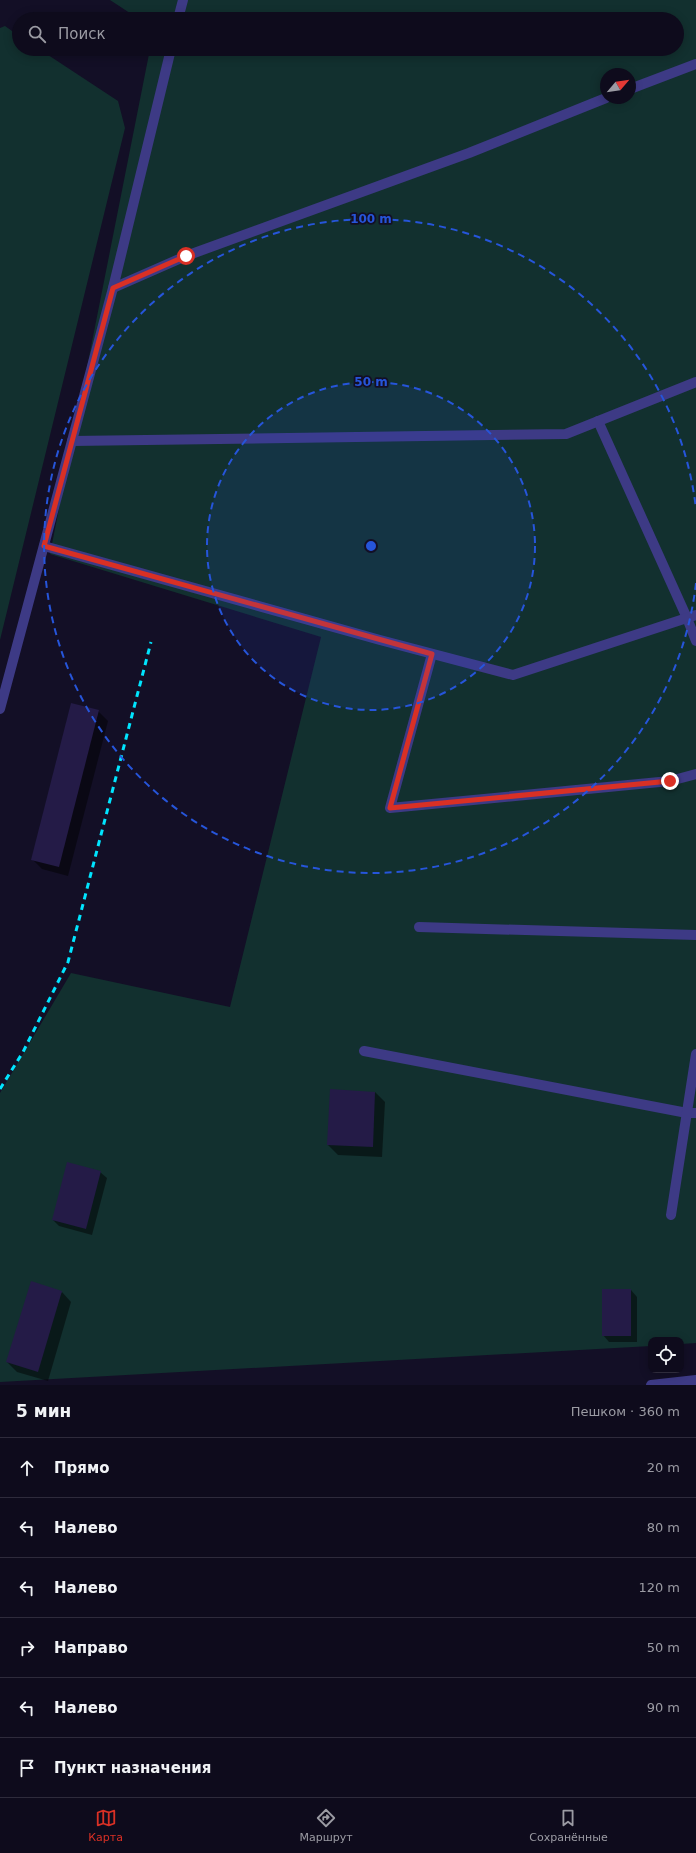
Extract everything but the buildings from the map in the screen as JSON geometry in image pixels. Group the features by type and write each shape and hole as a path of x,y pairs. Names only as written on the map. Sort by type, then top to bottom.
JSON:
{"street":[{"path":"180,12 183,0"},
{"path":"0,709 113,288 169,56"},
{"path":"636,87 696,64"},
{"path":"113,288 186,256 469,153 600,100"},
{"path":"72,441 566,434 696,382"},
{"path":"598,421 692,616 696,641"},
{"path":"44,546 432,654 513,675 692,616"},
{"path":"432,654 390,808 670,781 696,774"},
{"path":"419,928 696,935"},
{"path":"364,1051 691,1113"},
{"path":"671,1214 691,1113 696,1054"},
{"path":"652,1385 696,1380"}],"green space":[{"path":"110,0 696,0 696,1343 684,1344 684,1337 648,1337 648,1346 0,1382 0,1093 71,973 230,1007 321,637 50,554 149,56 684,56 684,12 128,12"},
{"path":"5,26 12,31 12,56 50,56 118,101 125,128 0,640 0,28"}],"railway":[{"path":"0,1089 23,1052 68,962 151,642"}],"route":[{"path":"186,256 113,288 44,546 432,654 390,808 670,781"}]}
